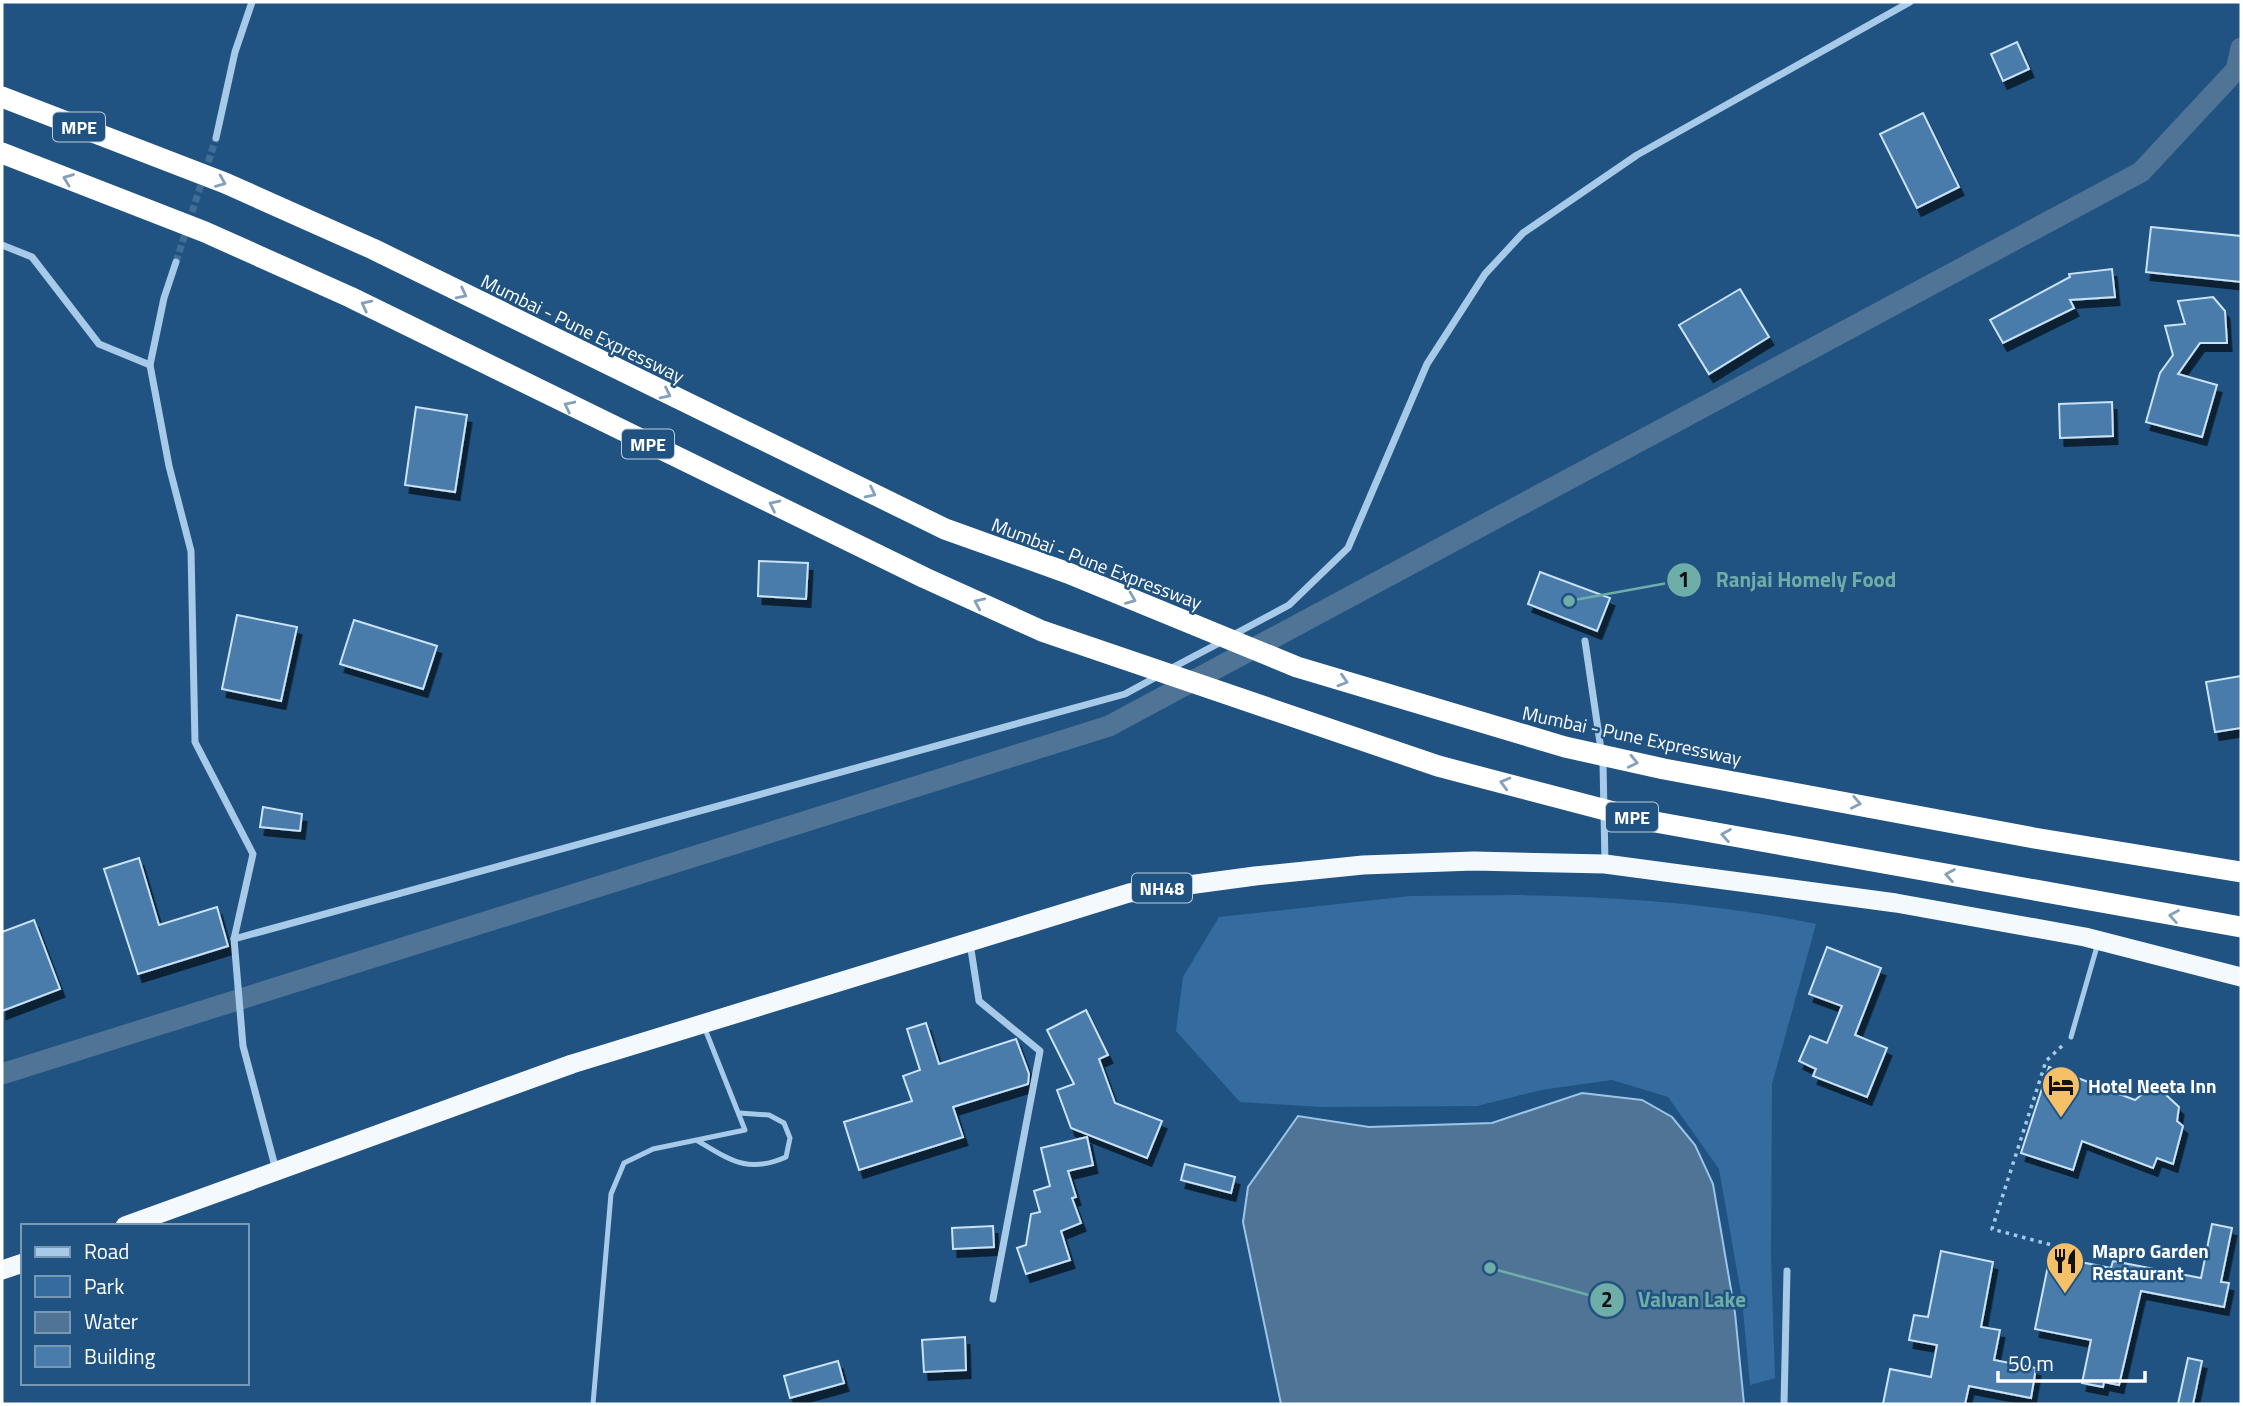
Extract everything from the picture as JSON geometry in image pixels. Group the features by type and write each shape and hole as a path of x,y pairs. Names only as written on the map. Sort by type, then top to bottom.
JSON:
{"highway":[{"name":"Mumbai - Pune Expressway","path":"2,97 157,157 373,249 945,529 1068,573 1297,667 1565,747 1664,769 2034,838 2241,872"},
{"name":"MPE","path":"2,153 256,255 350,297 912,572 1041,631 1438,765 1644,820 2241,928"},
{"name":"NH48","path":"130,1224 572,1064 1129,893 1255,876 1363,865 1474,861 1605,864 1896,902 2099,940 2241,977"},
{"path":"2,1270 21,1264"}],"street":[{"path":"216,138 235,52 253,2"},
{"path":"234,939 1125,694 1289,606 1348,548 1427,364 1485,274 1523,233 1637,155 1910,2"},
{"path":"2,245 32,257 99,344 150,365"},
{"path":"176,262 164,298 150,365 169,466 191,551 195,743 253,854 234,939 243,1046 276,1171"},
{"path":"1586,641 1604,763 1605,864"},
{"path":"970,942 979,1001 1040,1051 992,1299"},
{"path":"1784,1404 1787,1270"}],"lane":[{"path":"2071,1037 2099,940"},
{"path":"593,1404 611,1194 624,1163 653,1149 745,1130 703,1024"},
{"path":"696,1140 743,1165 768,1165 786,1157 790,1138 784,1123 769,1115 739,1113"}],"path":[{"path":"2063,1248 1992,1229 2046,1060 2071,1037"}],"green space":[{"path":"1517,895 1667,902 1816,924 1772,1084 1771,1255 1775,1378 1750,1385 1742,1299 1719,1169 1668,1097 1612,1080 1541,1090 1477,1106 1321,1107 1240,1102 1176,1031 1183,977 1219,917 1411,896"}],"water":[{"path":"1582,1093 1642,1100 1672,1117 1695,1145 1713,1184 1735,1313 1744,1404 1281,1404 1243,1222 1248,1187 1298,1116 1369,1127 1492,1123"}],"building":[{"path":"2017,42 2029,69 2003,81 1991,54"},
{"path":"1923,113 1959,187 1917,208 1880,134"},
{"path":"2151,227 2241,236 2241,282 2146,272"},
{"path":"2112,269 2115,297 2070,300 2074,308 2003,343 1990,320 2070,277 2069,274"},
{"path":"1740,289 1769,337 1709,374 1679,325"},
{"path":"2213,297 2225,311 2227,343 2200,343 2178,374 2217,385 2202,437 2146,422 2160,373 2173,355 2165,326 2185,324 2178,301"},
{"path":"2112,402 2113,436 2060,438 2059,404"},
{"path":"416,407 467,415 455,492 405,485"},
{"path":"759,561 808,563 806,599 758,596"},
{"path":"1540,572 1610,598 1597,631 1528,604"},
{"path":"237,615 297,627 281,701 222,689"},
{"path":"354,620 437,646 423,689 340,664"},
{"path":"2241,676 2241,728 2215,732 2206,682"},
{"path":"263,807 302,814 300,831 260,827"},
{"path":"139,858 159,925 217,907 228,946 138,974 104,869"},
{"path":"34,920 60,989 2,1011 2,932"},
{"path":"1827,947 1881,968 1855,1035 1887,1048 1867,1097 1813,1076 1816,1069 1799,1061 1810,1036 1827,1043 1842,1006 1809,994"},
{"path":"1086,1010 1108,1055 1099,1059 1115,1103 1162,1121 1147,1158 1071,1128 1057,1090 1074,1084 1047,1030"},
{"path":"926,1023 939,1064 1016,1039 1029,1074 1028,1084 953,1107 963,1137 859,1170 844,1122 912,1101 903,1076 920,1070 907,1029"},
{"path":"2049,1067 2135,1100 2146,1091 2165,1094 2179,1107 2177,1121 2183,1126 2173,1164 2157,1158 2153,1168 2082,1141 2073,1170 2021,1153"},
{"path":"1087,1137 1093,1165 1068,1171 1076,1197 1072,1198 1081,1223 1061,1231 1070,1260 1026,1274 1017,1248 1026,1245 1031,1214 1040,1212 1034,1191 1050,1186 1041,1148"},
{"path":"1185,1164 1235,1177 1231,1193 1181,1180"},
{"path":"2212,1224 2232,1228 2221,1282 2229,1283 2224,1307 2141,1291 2119,1385 2104,1382 2103,1387 2082,1383 2091,1340 2035,1329 2050,1256 2111,1268 2113,1261 2201,1278"},
{"path":"993,1226 994,1247 953,1249 952,1228"},
{"path":"1941,1251 1993,1262 1981,1327 2000,1330 1994,1360 2036,1368 2031,1398 1969,1386 1965,1404 1883,1404 1890,1369 1931,1377 1937,1345 1909,1340 1914,1315 1928,1317"},
{"path":"965,1337 966,1370 924,1372 922,1340"},
{"path":"2188,1358 2202,1361 2193,1404 2178,1404"},
{"path":"838,1361 844,1383 790,1398 784,1376"}],"waterway":[{"path":"2,1074 1109,726 2141,172 2236,70 2241,48"}],"tunnel":[{"path":"176,262 216,138"}],"place":[{"name":"Ranjai Homely Food","path":"1569,601"},
{"name":"Hotel Neeta Inn","path":"2061,1119"},
{"name":"Valvan Lake","path":"1490,1268"},
{"name":"Mapro Garden Restaurant","path":"2065,1295"}]}
